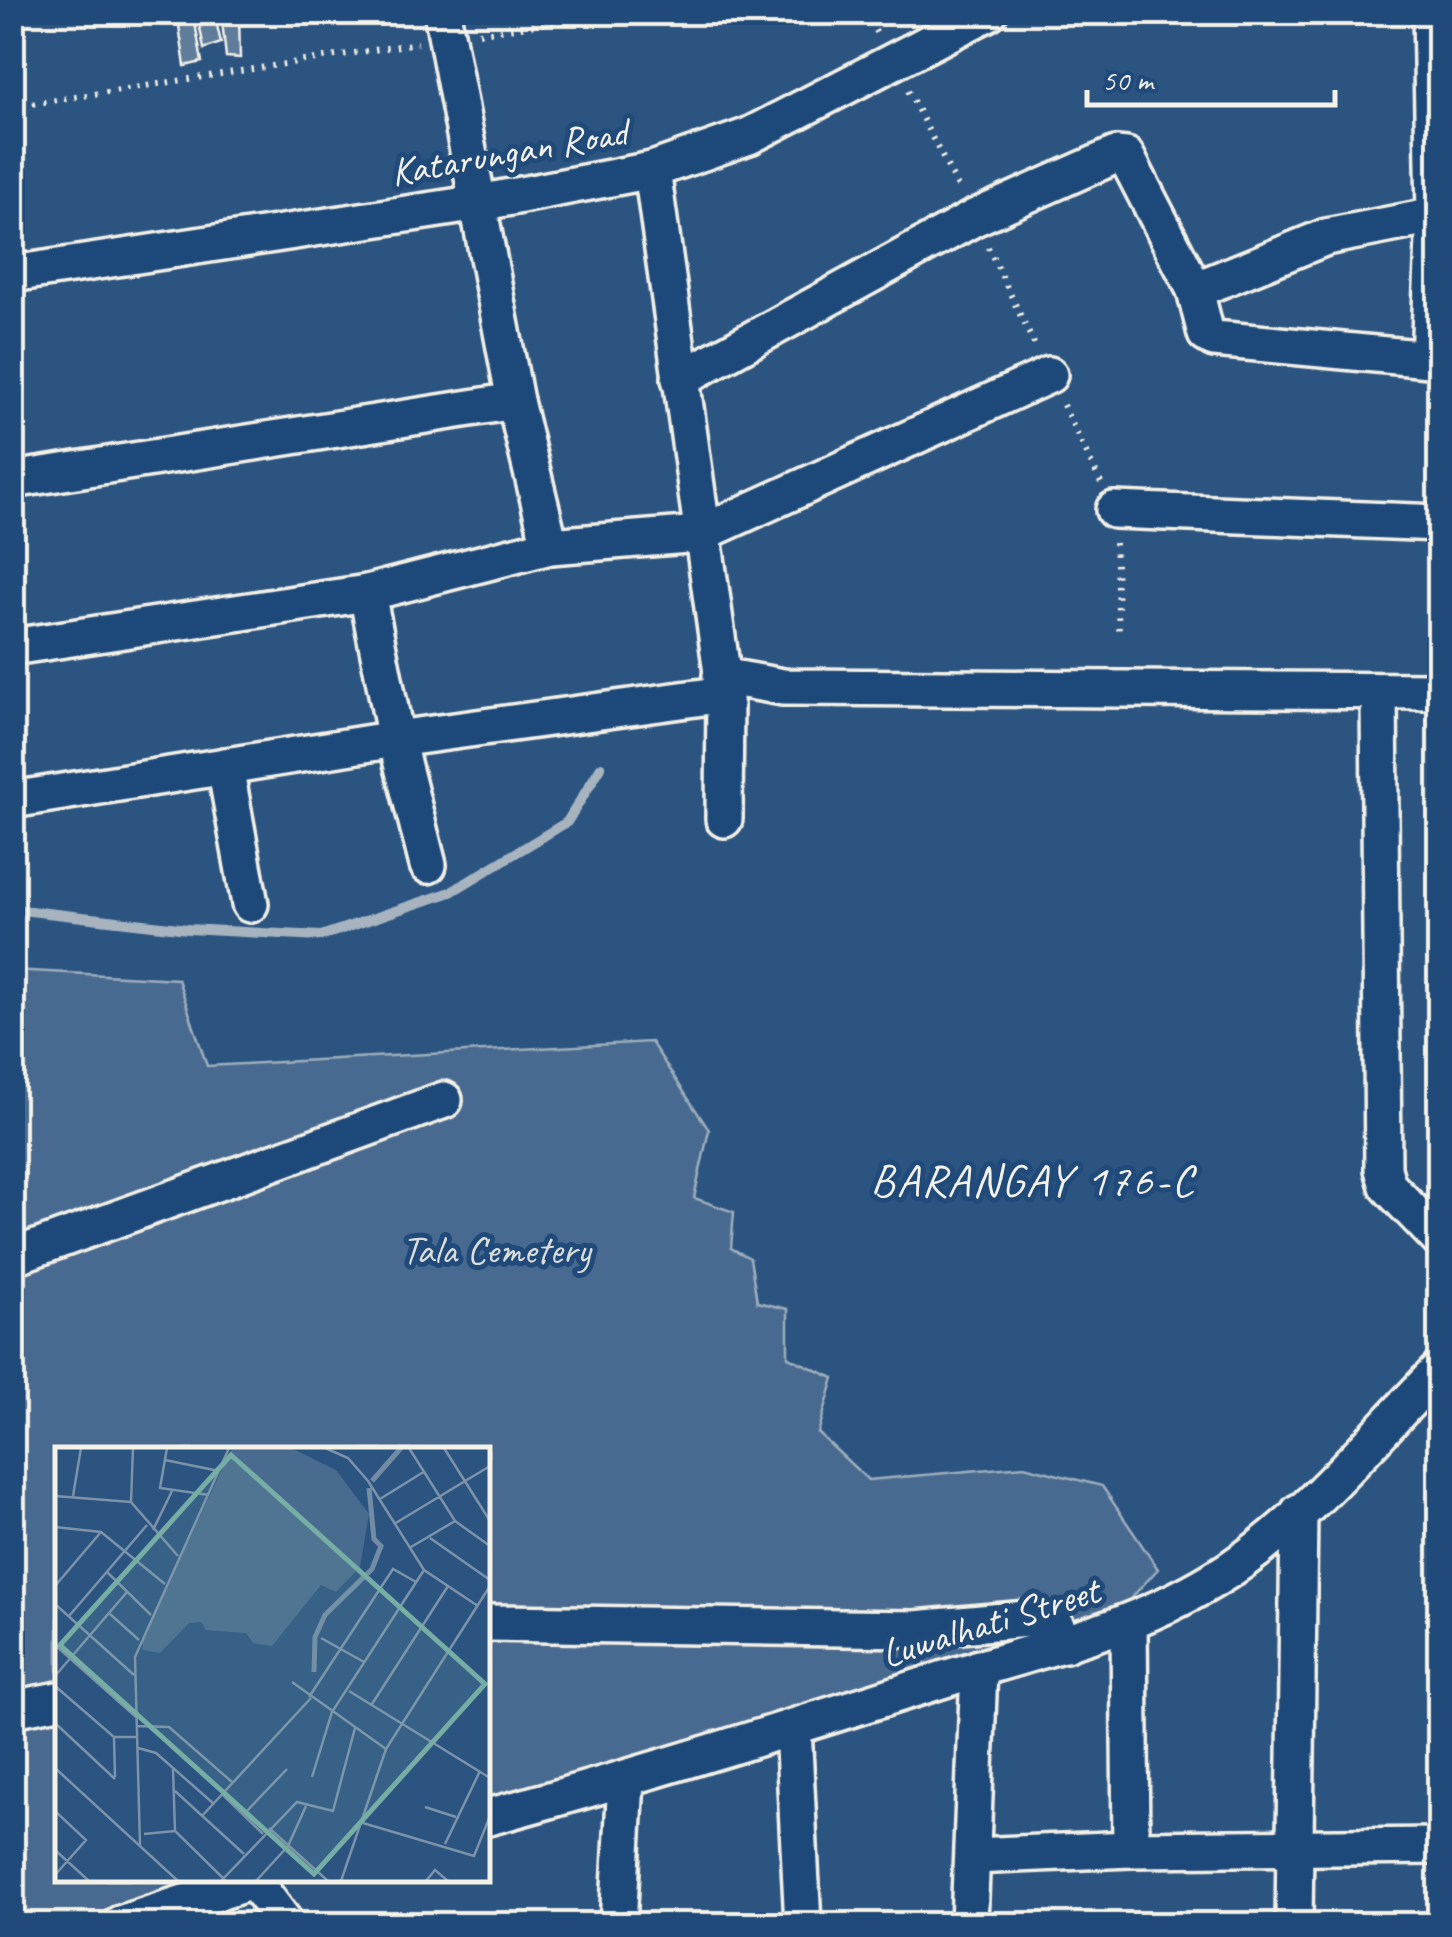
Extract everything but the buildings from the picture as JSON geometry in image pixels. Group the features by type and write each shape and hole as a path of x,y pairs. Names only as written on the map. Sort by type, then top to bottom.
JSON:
{"street":[{"name":"Katarungan Road","path":"12,274 479,202 652,170 749,136 989,12"},
{"path":"444,25 514,401 550,546"},
{"path":"680,379 974,218 1116,155 1126,156 1195,290 1206,334 1214,339 1434,360 1434,31"},
{"path":"652,170 723,685 724,819"},
{"path":"1195,290 1326,236 1437,215"},
{"path":"12,647 368,593 550,546 700,534 1049,375"},
{"path":"12,480 514,401"},
{"path":"1114,510 1440,523"},
{"path":"368,593 396,739 428,865"},
{"path":"12,800 723,685 1378,694 1440,691"},
{"path":"1378,694 1384,1169 1388,1186 1440,1240"},
{"path":"225,766 250,904"},
{"path":"12,1257 444,1100"},
{"name":"Luwalhati Street","path":"490,1816 626,1780 1130,1623 1215,1579 1299,1512 1440,1369"},
{"path":"1294,1924 1299,1512"},
{"path":"490,1624 915,1629 1027,1619 1056,1626 1065,1644"},
{"path":"1130,1623 1131,1849"},
{"path":"969,1924 980,1668"},
{"path":"12,1710 55,1701"},
{"path":"793,1728 803,1924"},
{"path":"618,1924 626,1780"},
{"path":"973,1856 1131,1849 1440,1846"},
{"path":"120,1924 248,1882"},
{"path":"255,1882 286,1924"}],"path":[{"path":"12,107 444,25 627,12"},
{"path":"892,60 974,218 1114,510 1119,632"}],"green space":[{"name":"Tala Cemetery","path":"12,970 178,979 207,1066 651,1042 709,1130 694,1198 734,1212 731,1248 750,1258 757,1302 788,1309 788,1357 834,1378 818,1433 868,1480 1024,1466 1102,1486 1158,1569 1118,1612 490,1800 490,1447 55,1447 55,1882 223,1882 82,1924 13,1924"}],"waterway":[{"path":"12,909 188,929 321,936 451,892 567,822 601,767"}],"district":[{"name":"BARANGAY 176-C","path":"1033,1180"}]}
